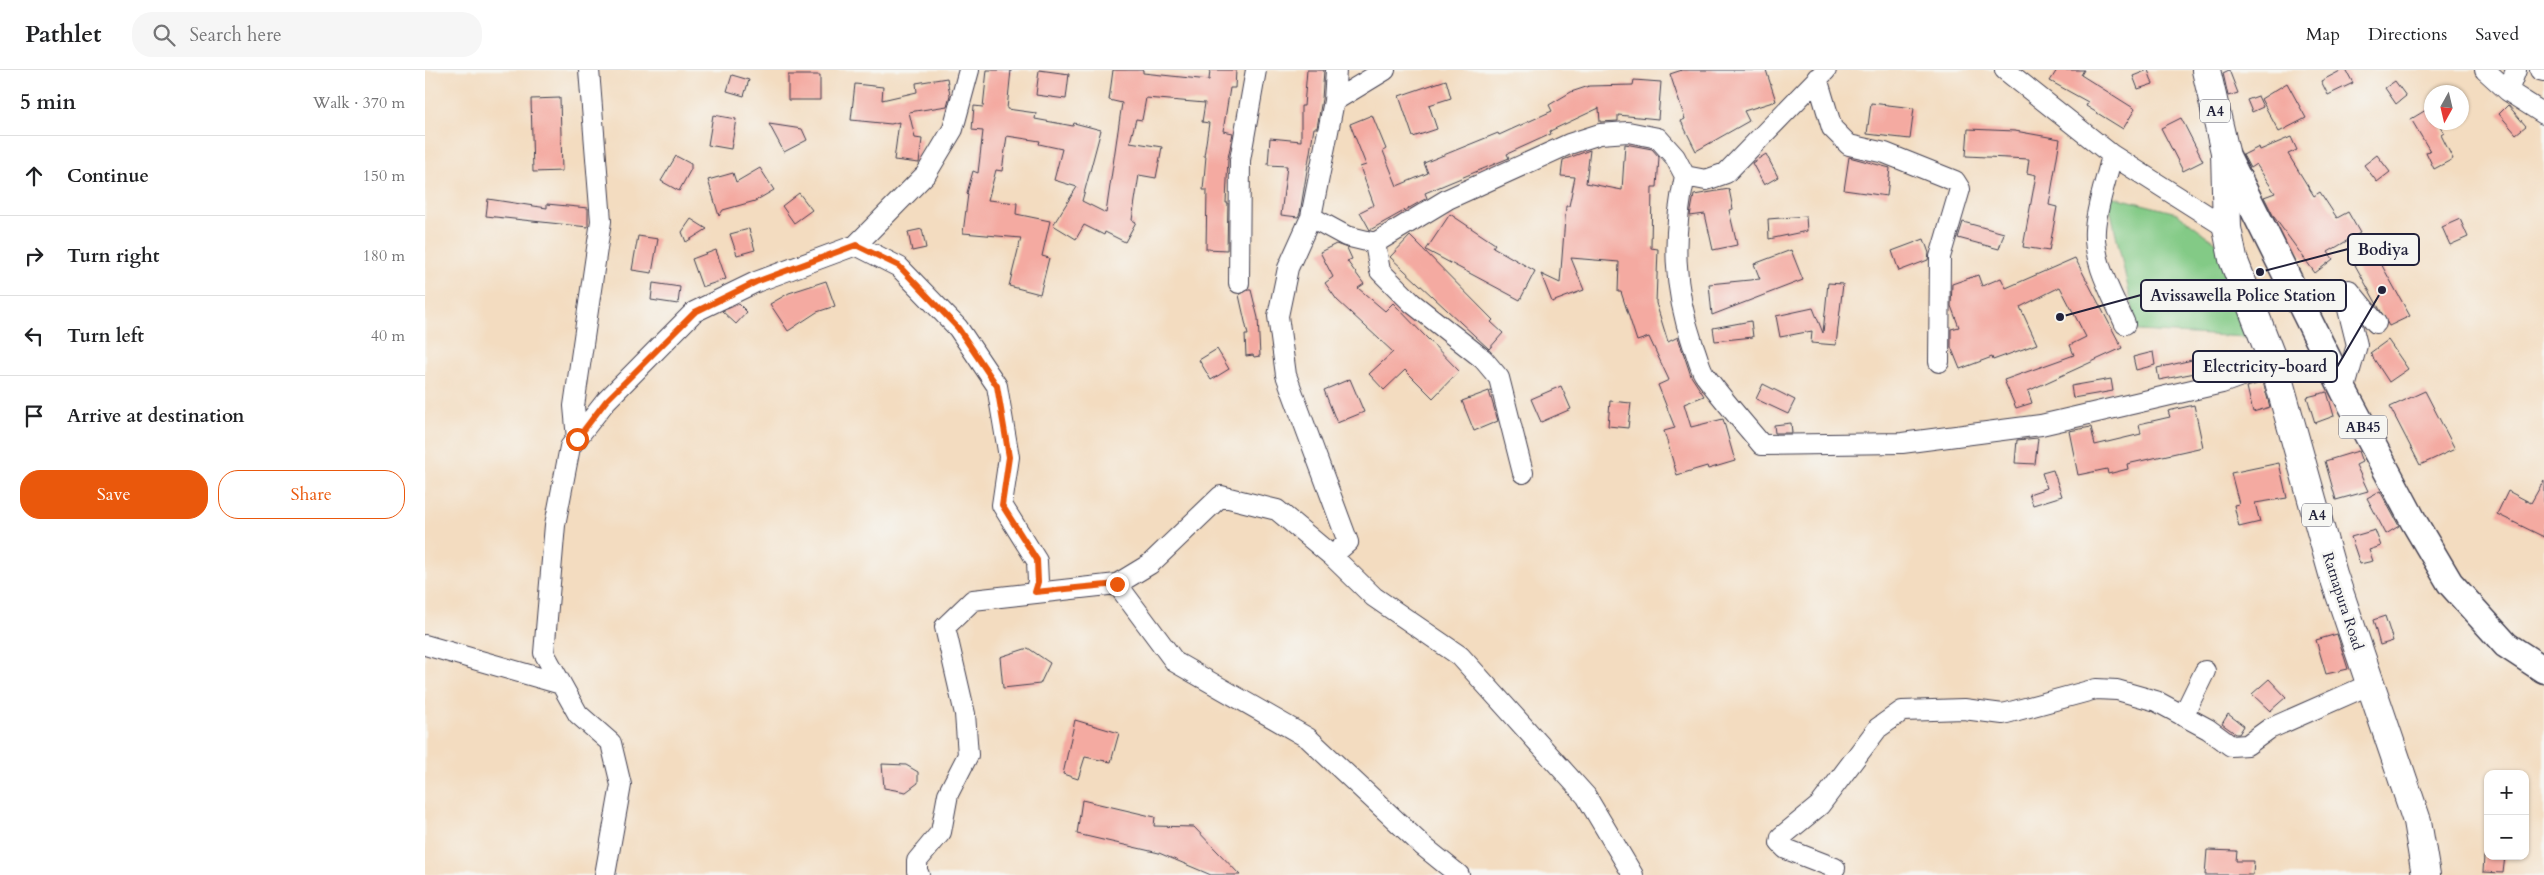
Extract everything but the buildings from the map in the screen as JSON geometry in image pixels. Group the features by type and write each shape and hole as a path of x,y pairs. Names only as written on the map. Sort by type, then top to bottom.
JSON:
{"highway":[{"name":"A4","path":"2207,70 2225,152"},
{"name":"Ratnapura Road","path":"2225,152 2227,228 2233,259 2274,364 2333,574 2417,821 2426,875"}],"main road":[{"name":"AB45","path":"2225,152 2344,390 2414,522 2450,583 2506,645 2544,670"}],"street":[{"path":"577,439 574,406 601,222 589,70"},
{"path":"605,875 621,785 611,743 578,714 544,653 555,525 570,447 606,401 695,312 756,282 856,245 926,174 953,130 969,70"},
{"path":"1239,282 1240,160 1257,70"},
{"path":"1332,556 1348,542 1287,375 1278,316 1288,268 1311,217 1334,101 1336,70"},
{"path":"1334,101 1385,70"},
{"path":"2005,70 2112,155 2227,228"},
{"path":"2485,70 2507,91 2544,114"},
{"path":"2507,91 2515,70"},
{"path":"1685,176 1706,180 1726,174 1821,74"},
{"path":"1821,74 1832,128 1849,145 1885,153 1946,177 1955,181 1960,189 1940,257 1939,362"},
{"path":"1311,217 1346,236 1375,244 1448,200 1569,144 1600,134 1628,132 1658,138 1675,157 1685,176 1675,239 1676,274 1688,329 1703,372 1762,445 1902,443 2041,425 2221,383 2274,364"},
{"path":"2112,155 2095,229 2096,252 2101,270 2125,324"},
{"path":"1375,244 1380,271 1412,304 1483,359 1499,378 1523,472"},
{"path":"856,245 899,266 958,328 997,386 1009,457 1002,505 1037,560 1036,587"},
{"path":"2344,390 2357,344 2344,293 2349,290 2356,296 2376,323"},
{"path":"919,875 917,861 941,832 948,794 968,755 965,714 945,627 973,600 1036,587 1117,584 1150,564 1221,496 1277,510 1332,556 1374,597 1460,656 1586,796 1633,875"},
{"path":"1117,584 1175,662 1308,738 1423,846 1459,875"},
{"path":"425,645 561,684"},
{"path":"2183,716 2205,671"},
{"path":"1835,868 1786,849 1779,843 1781,837 1821,805 1878,728 1902,711 1964,709 2003,714 2096,689 2117,690 2156,701 2207,729 2231,746 2247,745 2269,729 2371,684"}],"green space":[{"path":"2107,195 2177,213 2217,243 2245,337 2138,331"}],"place":[{"name":"Bodiya","path":"2260,272"},
{"name":"Electricity-board","path":"2382,290"},
{"name":"Avissawella Police Station","path":"2060,317"}],"route":[{"path":"577,439 606,401 695,312 756,282 856,245 899,266 958,328 997,386 1009,457 1002,505 1037,560 1038,582 1035,592 1117,584"}]}
